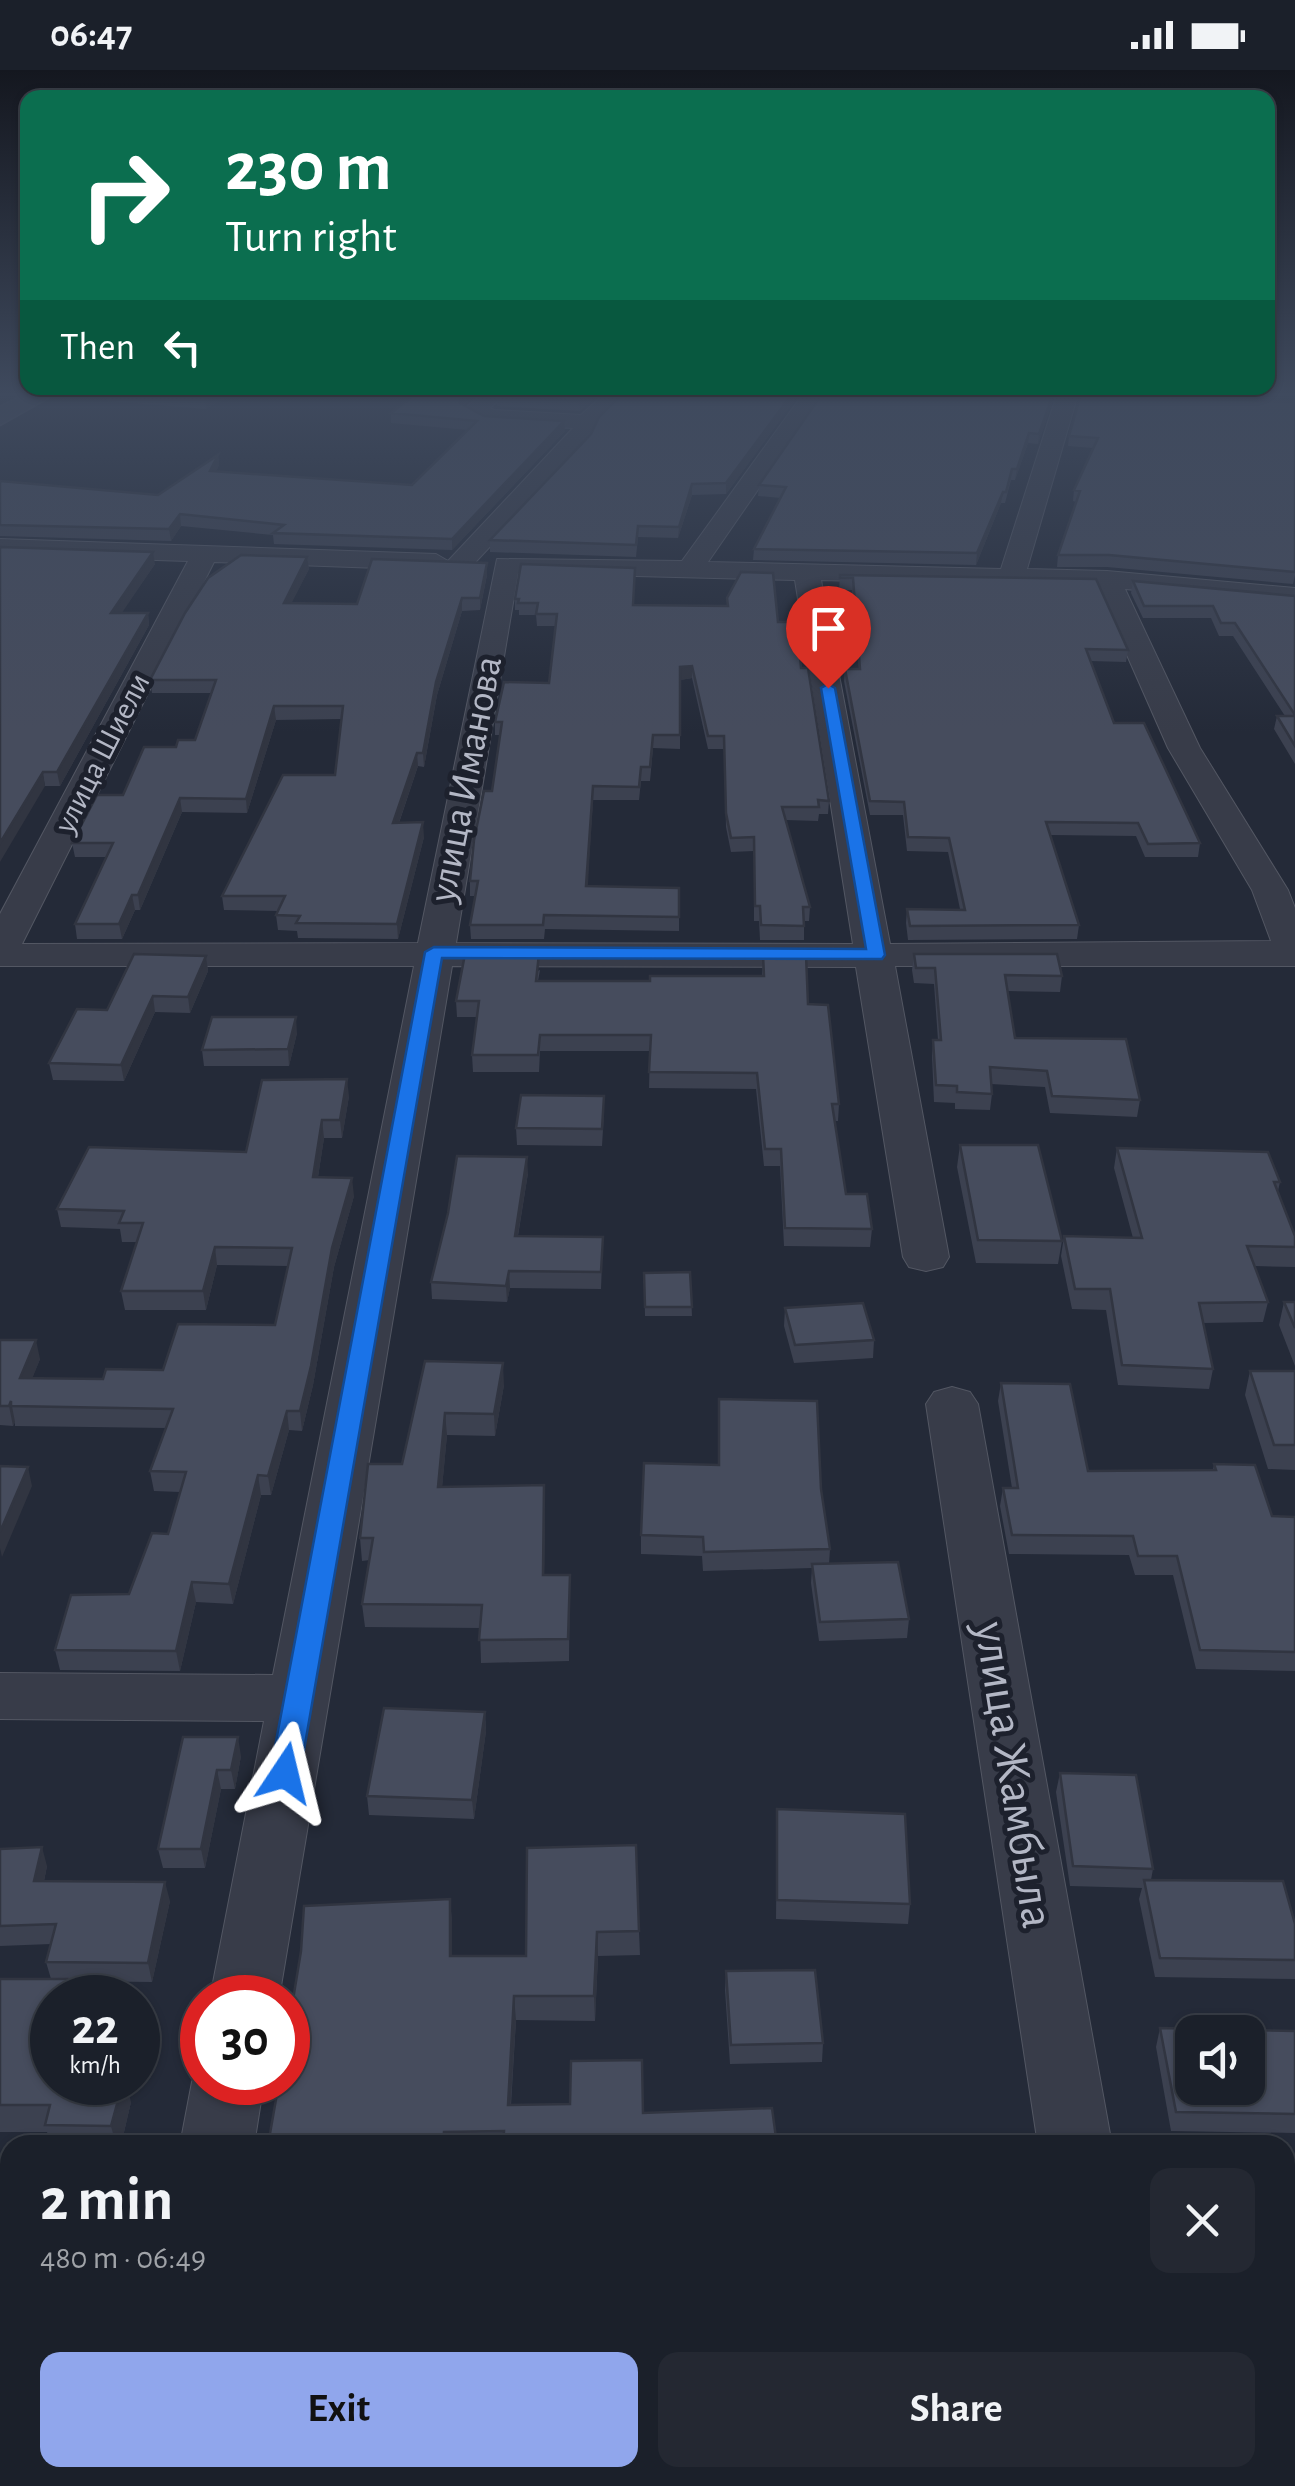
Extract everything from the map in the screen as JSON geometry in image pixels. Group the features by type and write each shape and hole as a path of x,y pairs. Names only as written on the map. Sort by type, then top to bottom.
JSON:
{"street":[{"path":"483,564 527,507"},
{"path":"689,569 737,507"},
{"path":"1011,579 1033,507"},
{"path":"0,547 807,574 1106,579 1295,596"},
{"name":"улица Шиели","path":"0,952 204,556"},
{"name":"улица Иманова","path":"248,1975 434,952 483,564"},
{"path":"807,574 926,1257"},
{"path":"0,952 1064,957 1294,953 1270,890 1184,748 1106,579"},
{"name":"улица Жамбыла","path":"952,1404 1072,2135"},
{"path":"0,1696 298,1698"},
{"path":"219,2135 224,2105"}],"building":[{"path":"0,507 483,507 452,539 273,533 284,525 180,514 169,529 0,525"},
{"path":"522,507 685,507 679,527 638,526 636,545 490,540"},
{"path":"776,507 997,507 977,553 754,549"},
{"path":"1075,507 1295,507 1295,572 1109,555 1058,555"},
{"path":"0,547 153,552 111,613 148,613 57,772 43,772 0,843"},
{"path":"241,555 307,557 284,603 357,604 372,559 487,563 480,598 462,598 436,682 423,753 417,753 393,823 423,822 397,924 296,923 300,916 276,915 285,896 222,896 283,775 335,775 343,706 274,706 246,799 180,798 138,895 132,895 119,924 75,924 113,843 72,843 97,795 123,795 144,747 176,747 178,740 195,740 216,680 150,680 208,578"},
{"path":"521,564 635,568 633,605 728,606 727,598 741,572 773,573 778,622 797,622 801,668 808,668 829,801 818,800 819,807 782,807 810,907 803,907 804,926 761,925 760,906 755,906 754,837 731,838 726,813 724,736 708,736 692,666 680,667 680,735 653,735 650,767 641,767 639,787 593,786 586,886 679,888 679,917 544,915 543,925 470,925 478,881 470,881 474,840 484,791 492,791 502,722 495,722 504,682 549,683 557,614 536,614 538,603 518,603 519,599 515,599"},
{"path":"840,575 1096,579 1128,650 1086,649 1114,723 1144,723 1200,843 1148,844 1138,823 1046,822 1079,925 910,926 907,909 965,910 949,838 908,837 904,802 870,801 845,669 860,669 853,578"},
{"path":"1133,581 1295,596 1295,715 1235,623 1221,623 1213,606 1144,606"},
{"path":"1277,716 1295,716 1295,746"},
{"path":"134,954 206,956 188,997 153,996 121,1065 49,1063 77,1009 107,1010"},
{"path":"465,954 539,954 536,981 764,976 763,955 806,955 808,1004 828,1005 839,1104 832,1104 846,1194 867,1194 872,1229 785,1228 781,1149 765,1149 757,1073 649,1072 651,1035 540,1035 538,1055 472,1055 479,1001 456,1001"},
{"path":"914,954 1057,954 1062,976 1005,975 1015,1038 1126,1039 1140,1100 1052,1096 1047,1071 990,1067 992,1094 957,1092 957,1086 936,1085 933,1040 941,1040 935,968 916,968"},
{"path":"212,1017 296,1017 288,1049 202,1050"},
{"path":"347,1079 340,1120 322,1120 313,1177 352,1178 332,1248 311,1366 300,1411 287,1411 268,1476 258,1475 229,1584 192,1582 176,1651 55,1650 71,1595 129,1594 152,1533 168,1534 186,1472 150,1471 173,1409 11,1406 11,1401 9,1406 0,1406 0,1340 36,1340 20,1378 103,1379 106,1369 163,1370 178,1324 275,1325 292,1248 215,1247 203,1291 121,1291 143,1223 119,1223 124,1211 57,1209 89,1147 246,1152 262,1080"},
{"path":"521,1095 604,1096 602,1129 516,1128"},
{"path":"960,1145 1038,1145 1062,1241 978,1240"},
{"path":"1117,1148 1268,1152 1280,1182 1274,1182 1295,1236 1295,1247 1247,1246 1268,1302 1199,1303 1213,1369 1122,1365 1110,1289 1075,1289 1064,1236 1142,1238"},
{"path":"457,1156 527,1157 515,1236 603,1237 601,1272 509,1271 506,1286 431,1282"},
{"path":"690,1272 692,1307 645,1307 644,1273"},
{"path":"1284,1302 1295,1302 1295,1328"},
{"path":"863,1303 874,1340 795,1345 785,1308"},
{"path":"425,1361 503,1363 494,1414 445,1413 438,1487 544,1485 543,1575 570,1575 568,1639 479,1640 482,1605 362,1604 373,1538 360,1538 368,1464 402,1464"},
{"path":"1250,1371 1295,1371 1295,1445 1274,1445"},
{"path":"1001,1383 1070,1384 1088,1471 1216,1470 1214,1464 1255,1465 1272,1516 1295,1517 1295,1652 1200,1650 1177,1556 1138,1556 1133,1536 1012,1535 1003,1488 1018,1488"},
{"path":"719,1399 817,1401 821,1489 830,1549 704,1552 703,1537 641,1535 644,1463 719,1465"},
{"path":"0,1466 28,1467 0,1532"},
{"path":"898,1562 909,1619 820,1622 812,1564"},
{"path":"384,1708 485,1712 472,1800 367,1796"},
{"path":"183,1737 238,1737 231,1770 217,1770 201,1849 158,1849"},
{"path":"1060,1773 1136,1775 1153,1869 1073,1866"},
{"path":"777,1809 905,1814 910,1904 777,1900"},
{"path":"636,1845 639,1931 597,1932 594,1996 514,1996 508,2105 570,2104 571,2061 642,2060 643,2113 772,2108 776,2135 504,2135 504,2131 270,2135 275,2105 310,2105 310,1975 297,1975 304,1906 450,1899 450,1956 526,1956 527,1848"},
{"path":"42,1847 34,1881 165,1882 148,1963 46,1962 56,1924 0,1926 0,1849"},
{"path":"1144,1880 1283,1881 1295,1924 1295,1960 1160,1958"},
{"path":"815,1970 823,2043 731,2045 726,1971"},
{"path":"0,1979 30,1979 30,2105 0,2105"},
{"path":"1160,2028 1175,2028 1175,2105 1265,2105 1265,2030 1295,2031 1295,2114 1176,2112"},
{"path":"50,2105 117,2105 111,2126 45,2125"}],"route":[{"path":"285,1773 434,952 876,955 828,688"}]}
